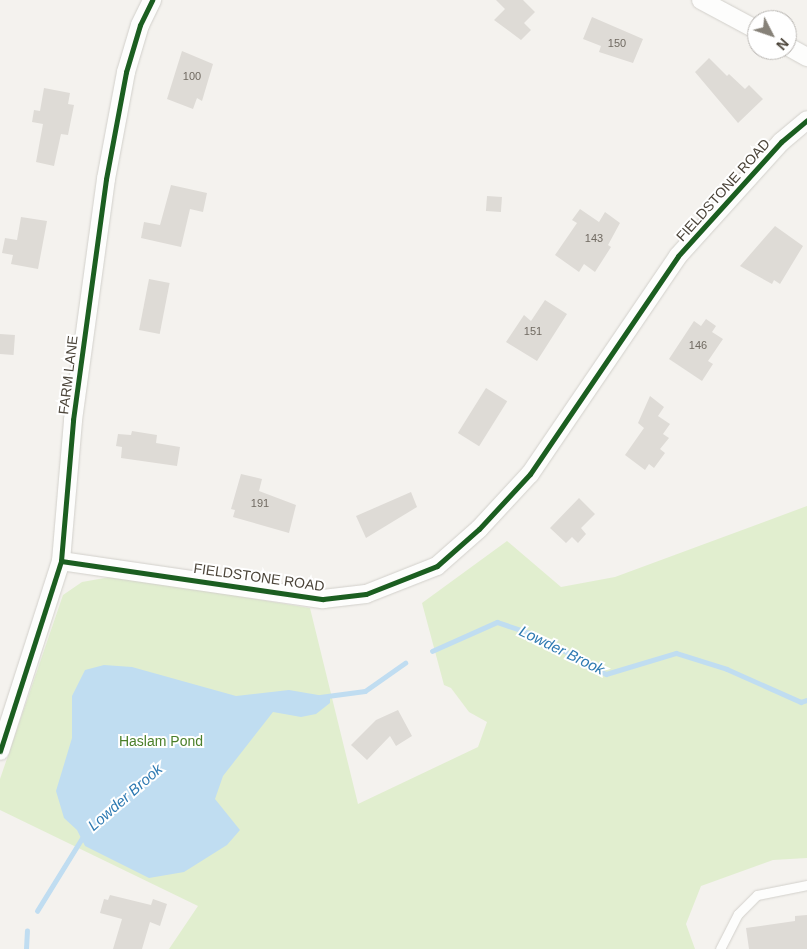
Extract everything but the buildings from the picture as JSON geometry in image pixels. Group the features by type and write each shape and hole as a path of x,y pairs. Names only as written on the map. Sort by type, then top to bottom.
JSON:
{"street":[{"name":"FARM LANE","path":"0,751 61,561 74,420 106,178 126,72 140,25 152,0"},
{"path":"701,0 747,25"},
{"name":"FIELDSTONE ROAD","path":"61,561 322,599 366,594 437,566 479,529 530,474 678,256 781,142 807,120"}],"lane":[{"path":"720,949 738,914 757,895 807,885"}],"green space":[{"name":"Haslam Pond","path":"807,506 807,858 773,860 701,886 686,924 695,949 169,949 198,906 0,810 0,779 63,595 82,582 116,576 310,608 358,804 478,747 487,722 469,712 451,688 444,685 422,603 507,541 561,587 615,577"}],"water":[{"path":"104,665 132,667 236,696 289,690 330,697 330,703 316,714 301,717 273,712 223,776 215,799 240,830 227,845 184,872 149,878 85,846 77,830 64,818 56,791 72,738 72,696 85,670"}],"waterway":[{"name":"Lowder Brook","path":"432,651 497,622 536,635 606,674 676,653 727,669 801,702 807,700"},
{"name":"Lowder Brook","path":"320,697 365,691 405,663"},
{"name":"Lowder Brook","path":"37,911 84,835"},
{"name":"Lowder Brook","path":"26,949 27,931"}],"cycle path":[{"path":"0,751 61,561 73,420 106,179 126,72 140,25 152,0"},
{"path":"61,561 323,599 366,594 437,566 479,529 530,474 678,256 781,142 807,120"}]}
